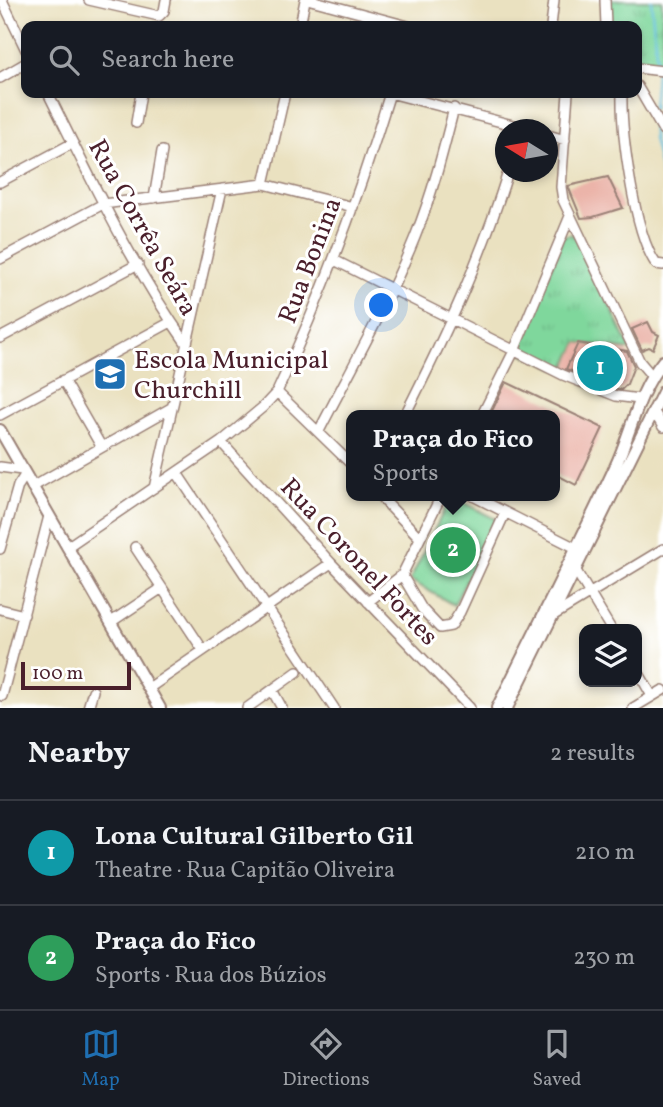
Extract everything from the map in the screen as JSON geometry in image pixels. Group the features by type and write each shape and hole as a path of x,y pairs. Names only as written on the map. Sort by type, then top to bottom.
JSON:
{"main road":[{"path":"497,708 617,463 639,400 651,375 663,360"},
{"path":"651,375 663,378"},
{"path":"507,708 663,392"},
{"path":"0,430 159,708"}],"street":[{"path":"2,0 21,40"},
{"path":"89,0 159,16 164,11 166,0"},
{"path":"302,21 310,0 389,21"},
{"path":"552,21 554,0"},
{"path":"605,0 606,21"},
{"path":"0,78 21,66"},
{"path":"642,95 661,126"},
{"name":"Rua Corrêa Seára","path":"50,98 103,204 171,322 186,343"},
{"path":"136,122 140,98"},
{"path":"264,184 284,98"},
{"name":"Rua Bonina","path":"67,547 221,442 263,407 277,391 334,260 388,98"},
{"path":"411,98 495,120"},
{"path":"568,98 561,187 570,216 640,362 651,375"},
{"path":"622,98 622,128 642,237 656,264 663,265"},
{"path":"319,431 391,288 422,219 443,155 454,108"},
{"path":"558,138 565,140"},
{"path":"0,182 73,143"},
{"path":"154,198 162,151"},
{"path":"408,410 453,319 489,232 505,182"},
{"path":"0,260 103,204 264,184 353,207"},
{"path":"154,488 222,190"},
{"path":"484,410 514,351 570,216"},
{"path":"334,260 589,387 639,400"},
{"path":"0,338 138,264"},
{"path":"0,415 171,322"},
{"path":"63,380 101,446"},
{"path":"277,391 346,458"},
{"path":"32,487 171,408"},
{"path":"653,410 663,427"},
{"name":"Rua Coronel Fortes","path":"221,442 331,563 470,708"},
{"path":"0,467 24,472 0,549"},
{"path":"177,472 334,708"},
{"path":"385,501 420,538"},
{"path":"368,602 402,575 438,501"},
{"path":"482,501 576,548"},
{"path":"402,575 429,619 440,628 451,626 505,513"},
{"path":"2,696 49,516"},
{"path":"135,547 203,650"},
{"path":"551,617 663,549"},
{"path":"149,688 331,563"},
{"path":"575,569 608,624"},
{"path":"111,622 162,588"},
{"path":"0,609 24,615"},
{"path":"247,708 296,672"},
{"path":"642,679 652,696"},
{"path":"272,690 282,708"},
{"path":"633,708 663,690"},
{"path":"88,708 93,691"}],"green space":[{"path":"607,0 662,0 663,69 642,65 642,21 608,21"},
{"path":"563,236 577,236 631,350 578,343 563,371 519,352"},
{"path":"449,501 461,501 497,520 454,605 410,580"}],"building":[{"path":"608,177 623,208 581,218 568,186"},
{"path":"648,322 653,332 659,335 653,349 649,347 642,350 632,329"},
{"path":"578,343 627,351 634,366 627,384 621,390 566,369"},
{"path":"506,382 603,428 576,485 560,477 560,410 492,410"}],"waterway":[{"path":"651,0 657,64 653,108"},
{"path":"653,121 653,138 663,180"}],"place":[{"name":"Lona Cultural Gilberto Gil","path":"600,368"},
{"name":"Escola Municipal Churchill","path":"110,374"},
{"name":"Praça do Fico","path":"453,550"}]}
